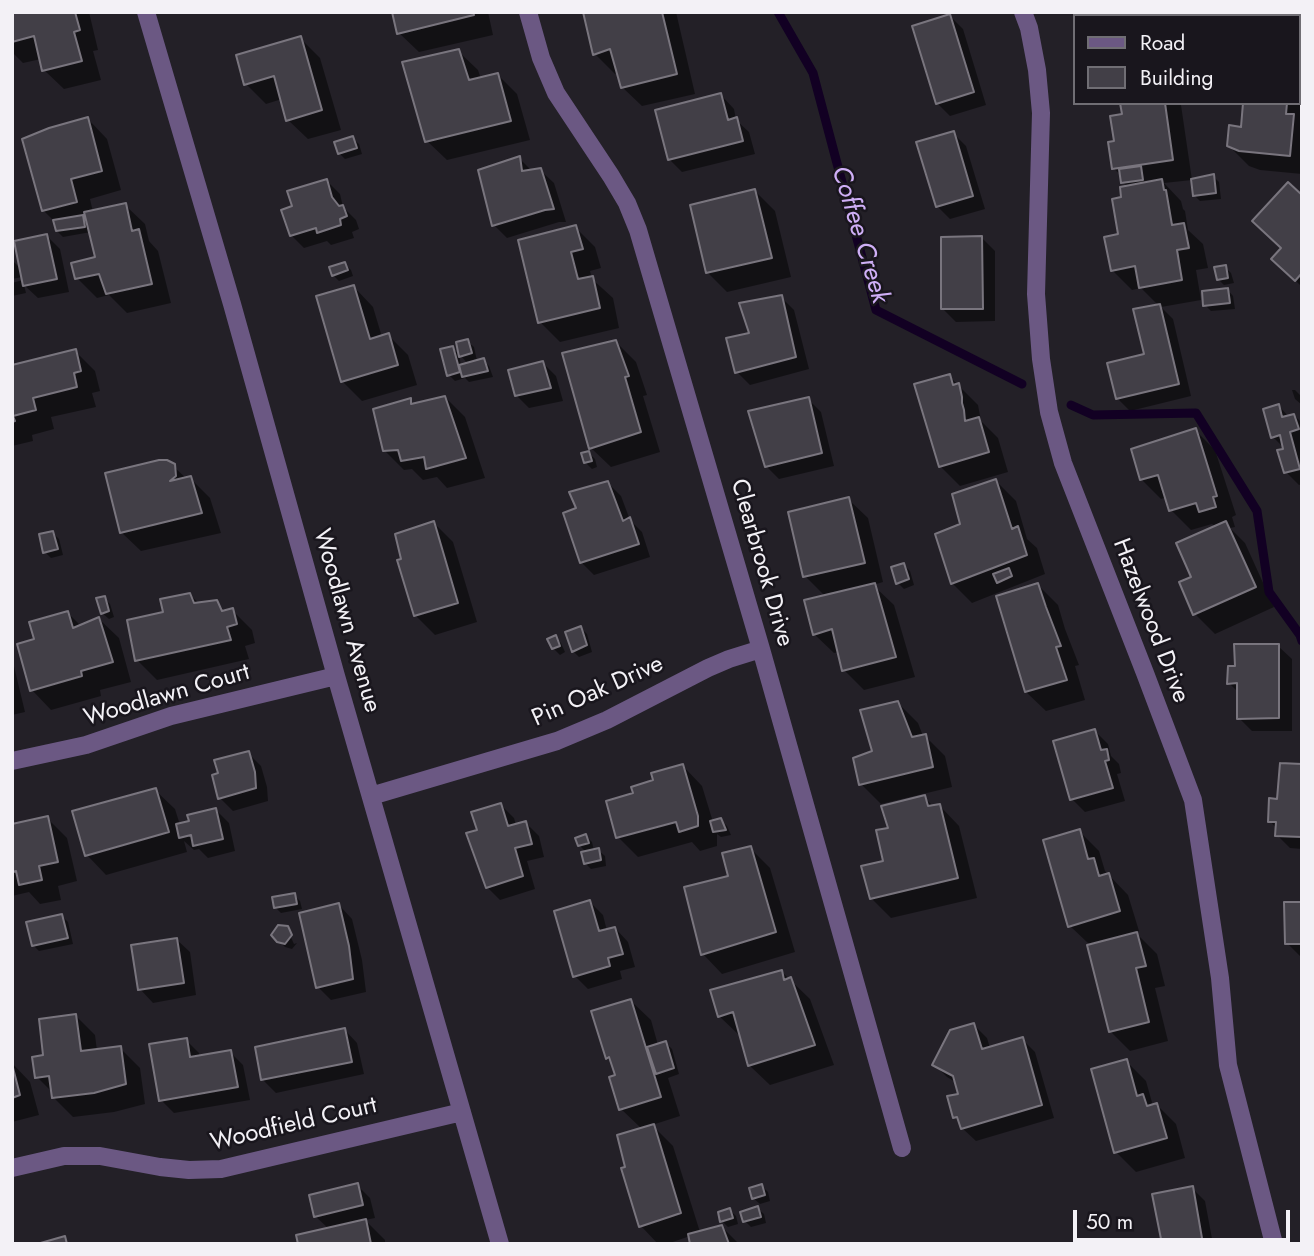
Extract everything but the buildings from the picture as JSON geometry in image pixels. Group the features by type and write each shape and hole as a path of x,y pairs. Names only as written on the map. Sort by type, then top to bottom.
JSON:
{"street":[{"name":"Woodlawn Avenue","path":"146,12 500,1244"},
{"name":"Clearbrook Drive","path":"528,12 541,58 555,93 611,176 627,203 638,230 761,649 902,1148"},
{"name":"Hazelwood Drive","path":"1023,12 1037,70 1041,113 1036,294 1041,359 1049,412 1063,463 1193,800 1220,978 1228,1065 1274,1244"},
{"name":"Pin Oak Drive","path":"371,796 557,741 607,720 708,668 761,649"},
{"name":"Woodlawn Court","path":"12,761 86,745 171,716 336,676"},
{"name":"Woodfield Court","path":"12,1168 64,1156 100,1156 160,1167 221,1169 462,1112"}],"waterway":[{"name":"Coffee Creek","path":"778,12 813,73 876,310 1022,384"},
{"name":"Coffee Creek","path":"1071,405 1093,415 1196,413 1257,511 1269,592 1302,641"}]}
